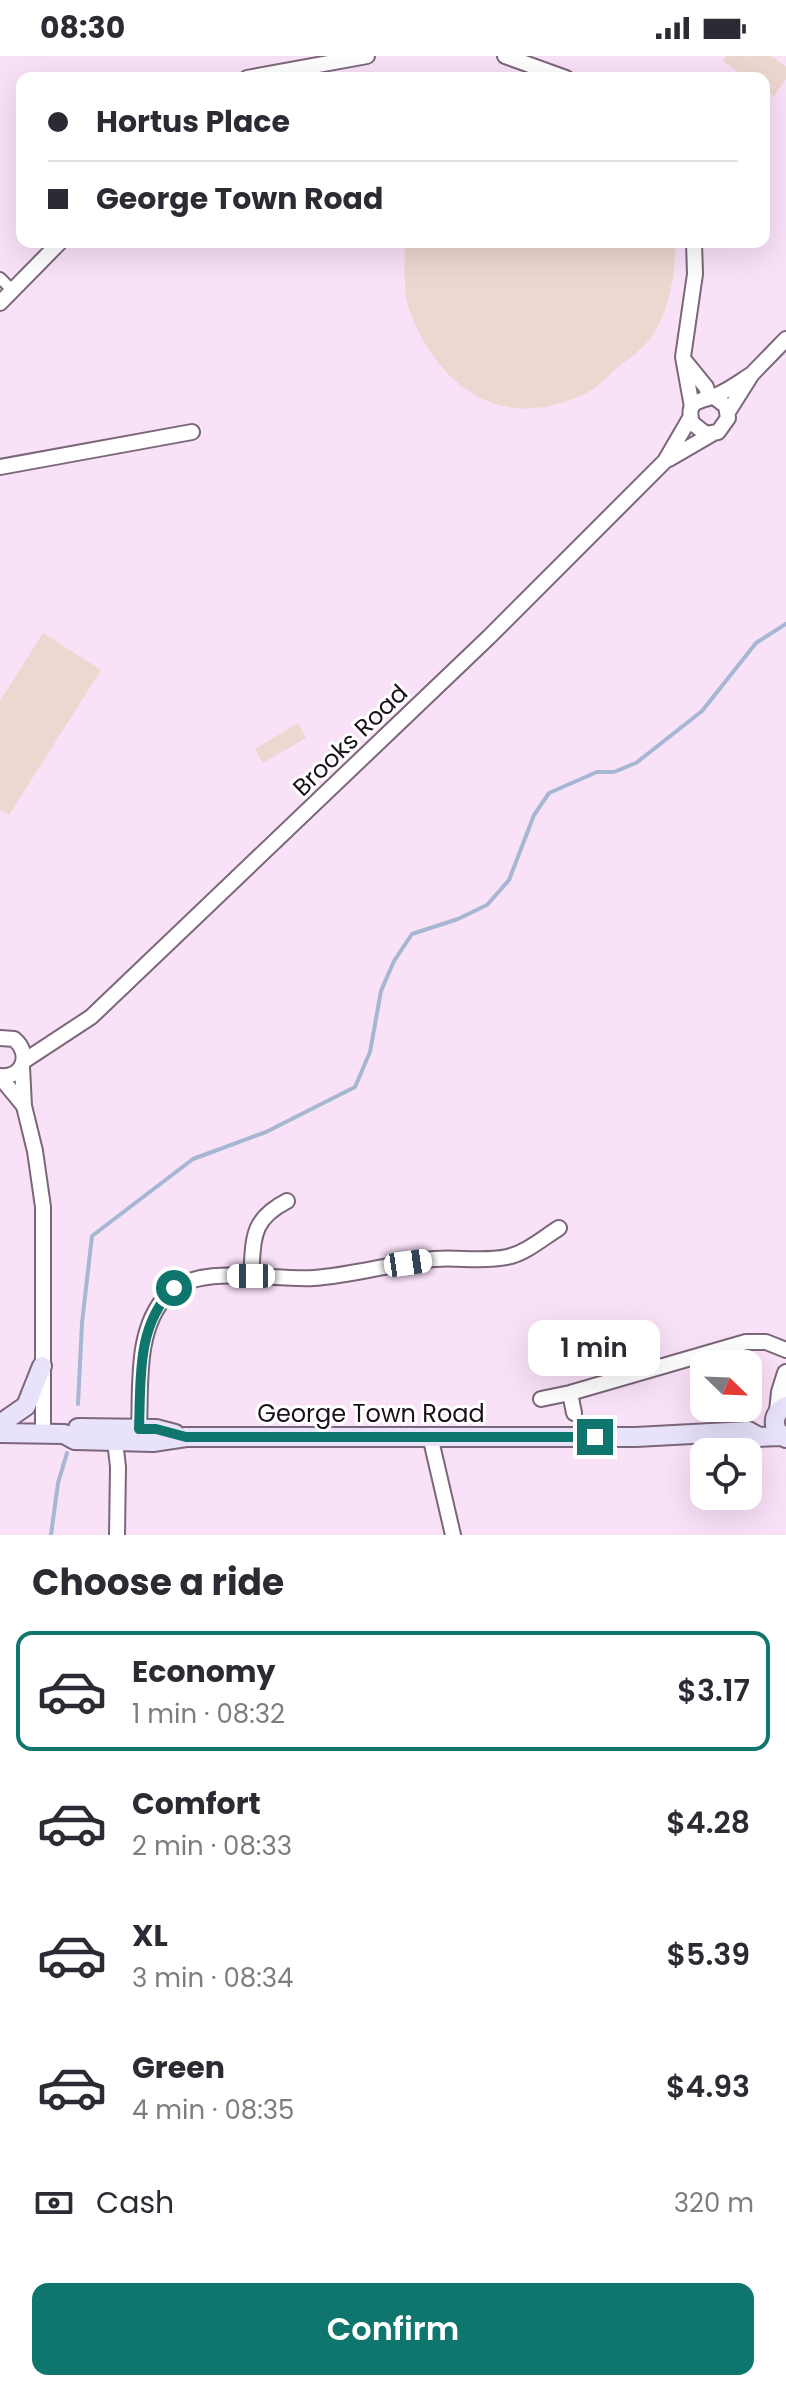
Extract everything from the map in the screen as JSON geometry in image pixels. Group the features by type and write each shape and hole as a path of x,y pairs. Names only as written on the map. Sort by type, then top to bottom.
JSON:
{"main road":[{"path":"0,1424 26,1406 42,1366"},
{"name":"George Town Road","path":"64,1434 75,1440 153,1442 186,1437 636,1437 748,1431 759,1437 781,1422"},
{"name":"George Town Road","path":"0,1433 64,1434 75,1428 156,1429 186,1437"}],"street":[{"path":"280,72 367,56"},
{"path":"505,56 549,72"},
{"path":"0,303 54,248"},
{"path":"694,248 694,285 683,342 691,412 700,432 712,434 722,428 728,412 752,374 786,339"},
{"path":"0,278 13,291"},
{"path":"684,364 712,396 722,401 728,412"},
{"path":"691,412 700,398 712,396 752,374"},
{"name":"Brooks Road","path":"665,461 691,412"},
{"path":"0,467 192,432"},
{"name":"Brooks Road","path":"0,1076 12,1075 54,1039 91,1017 489,637 665,461 712,434"},
{"path":"6,1035 54,1039"},
{"path":"6,1035 23,1048 24,1106 35,1151 43,1207 43,1434"},
{"path":"0,1076 24,1106"},
{"path":"251,1276 255,1232 260,1221 271,1209 287,1201"},
{"path":"139,1429 144,1343 148,1326 159,1305 174,1288 195,1278 312,1278 433,1259 497,1259 518,1254 559,1228"},
{"path":"541,1399 746,1342 766,1342 786,1350"},
{"path":"781,1422 780,1392 786,1373"},
{"path":"570,1393 574,1413"},
{"path":"430,1436 453,1535"},
{"path":"115,1441 118,1467 117,1535"}],"shaded area":[{"path":"726,56 771,56 786,66 786,79 774,96 770,93 770,72 739,72 723,61"},
{"path":"405,248 675,248 671,288 661,320 652,336 597,386 562,403 541,407 501,406 465,389 449,375 417,328 408,305"},
{"path":"43,633 101,670 9,815 0,810 0,701"},
{"path":"298,723 306,738 263,763 255,749"}],"waterway":[{"path":"78,1404 82,1323 92,1236 193,1159 266,1132 355,1087 370,1052 381,991 394,961 412,934 458,919 487,905 509,880 534,815 549,793 597,772 614,772 636,763 702,711 756,643 786,624"},
{"path":"51,1535 58,1483 67,1453"}],"route":[{"path":"174,1288 152,1315 148,1326 144,1343 139,1429 156,1429 186,1437 595,1437"}]}
